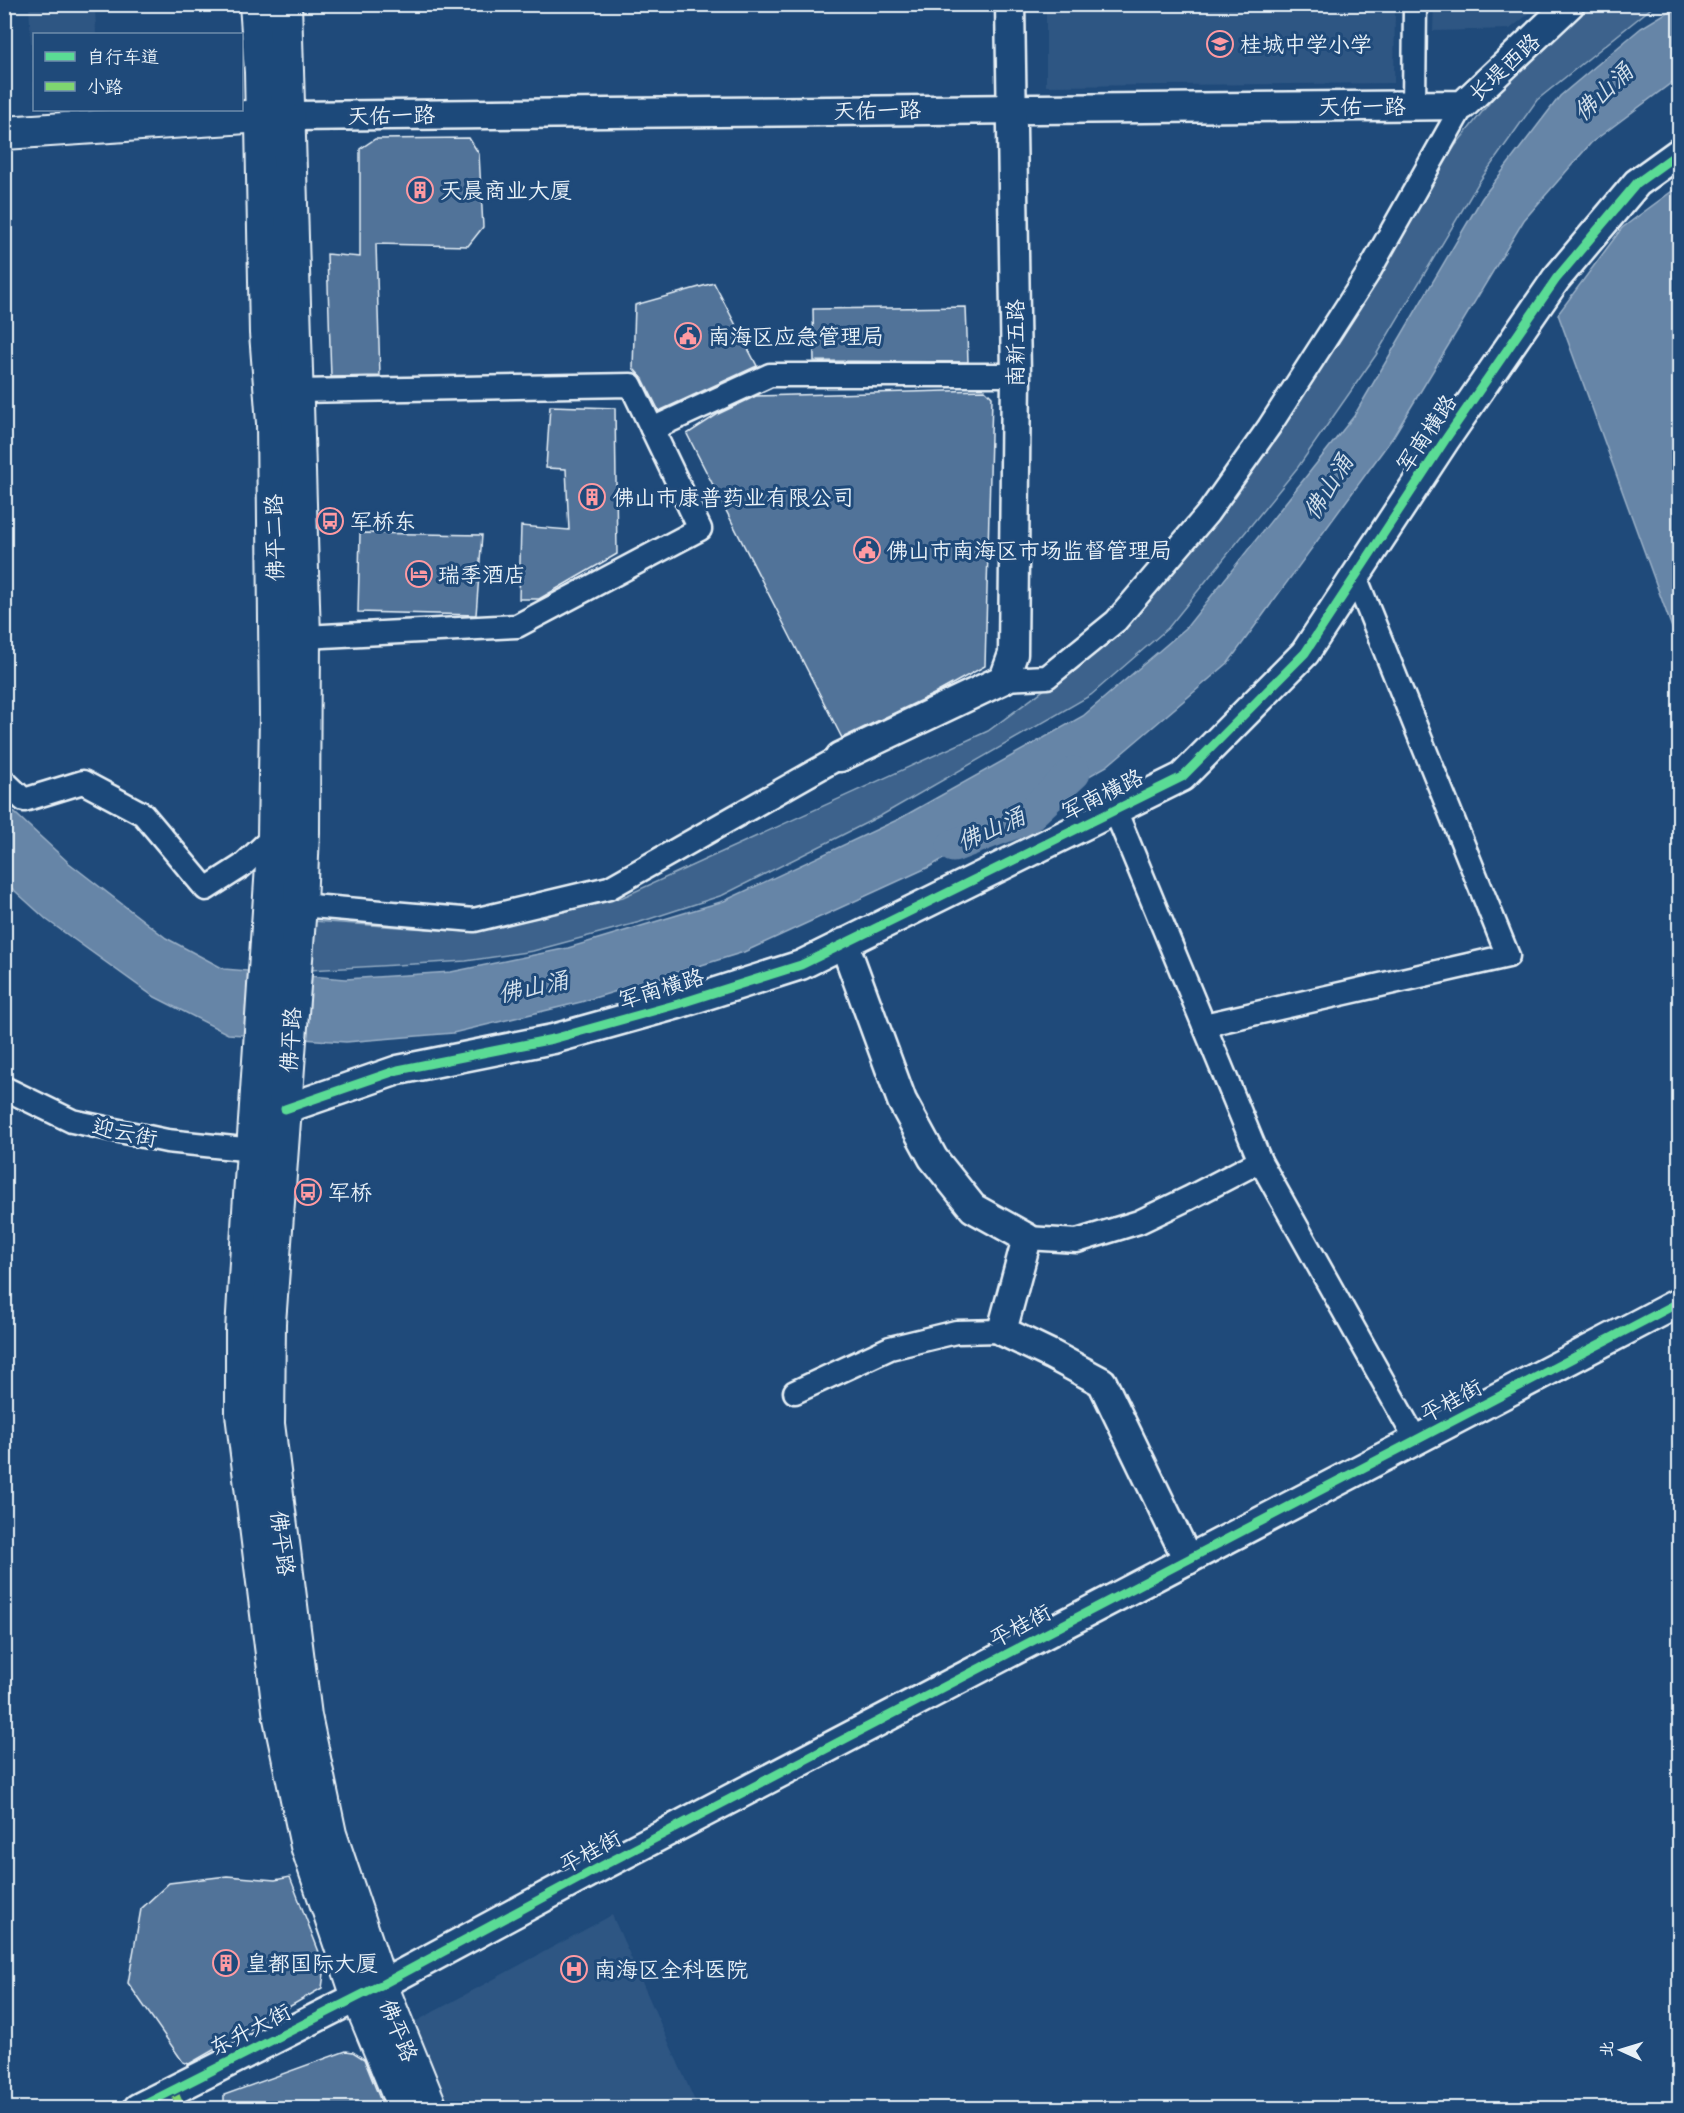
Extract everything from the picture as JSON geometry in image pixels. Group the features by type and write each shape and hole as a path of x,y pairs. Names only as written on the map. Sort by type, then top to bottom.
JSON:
{"main road":[{"name":"佛平二路","path":"256,4 276,116 297,391 304,637 303,832 300,905 282,956"},
{"name":"佛平二路","path":"282,956 274,836 276,626 273,423 266,333 276,116 285,4"},
{"path":"4,133 276,116"},
{"name":"佛平路","path":"282,956 273,1073 253,1150 242,1331 242,1414 280,1718 308,1846 369,1991 431,2109"},
{"name":"佛平路","path":"273,1073 285,1109 269,1323 268,1424 304,1716 330,1834 369,1991 404,2109"}],"street":[{"name":"南新五路","path":"1004,679 1013,654 1016,375 1010,4"},
{"path":"1414,105 1415,4"},
{"name":"长堤西路","path":"1463,105 1570,4"},
{"name":"天佑一路","path":"276,116 1463,105"},
{"path":"300,905 474,920 609,888 840,757 1004,679 1047,677 1116,621 1208,513 1269,427 1367,275 1463,105"},
{"name":"军南横路","path":"285,1109 398,1070 553,1040 801,965 1182,777 1305,653 1445,440 1556,279 1637,183 1680,152"},
{"path":"652,429 770,375 1016,375"},
{"path":"297,391 631,385 700,529 517,626 304,637"},
{"path":"1204,1025 1508,956 1355,576"},
{"path":"4,781 24,800 83,782 142,814 206,889 242,866 274,836"},
{"path":"1115,810 1260,1161 1416,1440"},
{"path":"844,943 902,1101 933,1158 973,1208 1027,1239 1077,1241 1139,1222 1260,1161"},
{"name":"迎云街","path":"4,1088 72,1121 167,1141 253,1150"},
{"path":"1002,1331 1027,1239"},
{"name":"平桂街","path":"369,1991 1680,1302"},
{"path":"795,1392 890,1348 956,1332 1002,1331 1102,1382 1188,1560"},
{"name":"东升大街","path":"138,2109 177,2099 369,1991"}],"shaded area":[{"path":"1434,4 1540,5 1510,29 1433,31"},
{"path":"29,5 95,5 96,33 33,33 33,80"},
{"name":"桂城中学小学","path":"1046,5 1395,5 1394,83 1046,86"},
{"path":"1590,5 1655,5 1537,100 1479,182 1376,355 1298,467 1168,628 1091,695 882,815 723,895 640,922 533,951 466,961 309,970 313,921 470,932 623,897 988,731 1125,630 1241,487 1339,340 1455,146 1506,82"},
{"name":"南海区全科医院","path":"612,1915 698,2108 450,2108 413,2023"}],"water":[{"path":"1679,5 1679,77 1591,143 1524,220 1393,437 1228,663 1107,766 929,867 744,952 581,1002 453,1033 346,1042 228,1034 153,996 47,920 5,882 4,803 69,863 166,938 224,969 346,979 451,972 568,948 724,901 897,820 1083,716 1186,628 1354,416 1482,198 1560,96 1641,28"},
{"path":"1679,186 1679,647 1558,314 1622,228"}],"building":[{"name":"天晨商业大厦","path":"469,138 479,154 483,227 468,246 376,244 380,376 331,377 327,254 360,257 360,149 375,139"},
{"name":"南海区应急管理局","path":"714,283 757,366 659,411 643,379 633,368 635,305"},
{"path":"966,307 968,362 814,361 813,309"},
{"name":"佛山市南海区市场监督管理局","path":"985,390 992,397 985,666 936,693 842,738 687,434 718,414 756,396"},
{"name":"佛山市康普药业有限公司","path":"550,406 615,408 617,554 539,599 519,599 521,526 569,530 566,469 546,468"},
{"name":"瑞季酒店","path":"360,533 482,535 476,615 358,612"},
{"name":"皇都国际大厦","path":"227,1876 275,1880 290,1877 319,1952 324,1974 322,1988 189,2064 183,2062 128,1983 141,1909 169,1883"},
{"path":"346,2051 353,2052 364,2059 384,2109 224,2109 224,2095"}],"waterway":[{"name":"佛山涌","path":"953,846 1026,818 1074,773"}],"marked path":[{"path":"173,2089 181,2108"}],"cycle path":[{"path":"285,1109 398,1070 553,1039 678,1004 801,965 1182,777 1305,653 1445,440 1556,279 1637,183 1680,152"},
{"path":"138,2108 381,1985 602,1866 1680,1302"}],"place":[{"name":"桂城中学小学","path":"1220,44"},
{"name":"天晨商业大厦","path":"420,190"},
{"name":"南海区应急管理局","path":"688,336"},
{"name":"佛山市康普药业有限公司","path":"592,497"},
{"name":"军桥东","path":"330,521"},
{"name":"佛山市南海区市场监督管理局","path":"867,550"},
{"name":"瑞季酒店","path":"419,574"},
{"name":"军桥","path":"308,1192"},
{"name":"皇都国际大厦","path":"226,1963"},
{"name":"南海区全科医院","path":"574,1969"}]}
